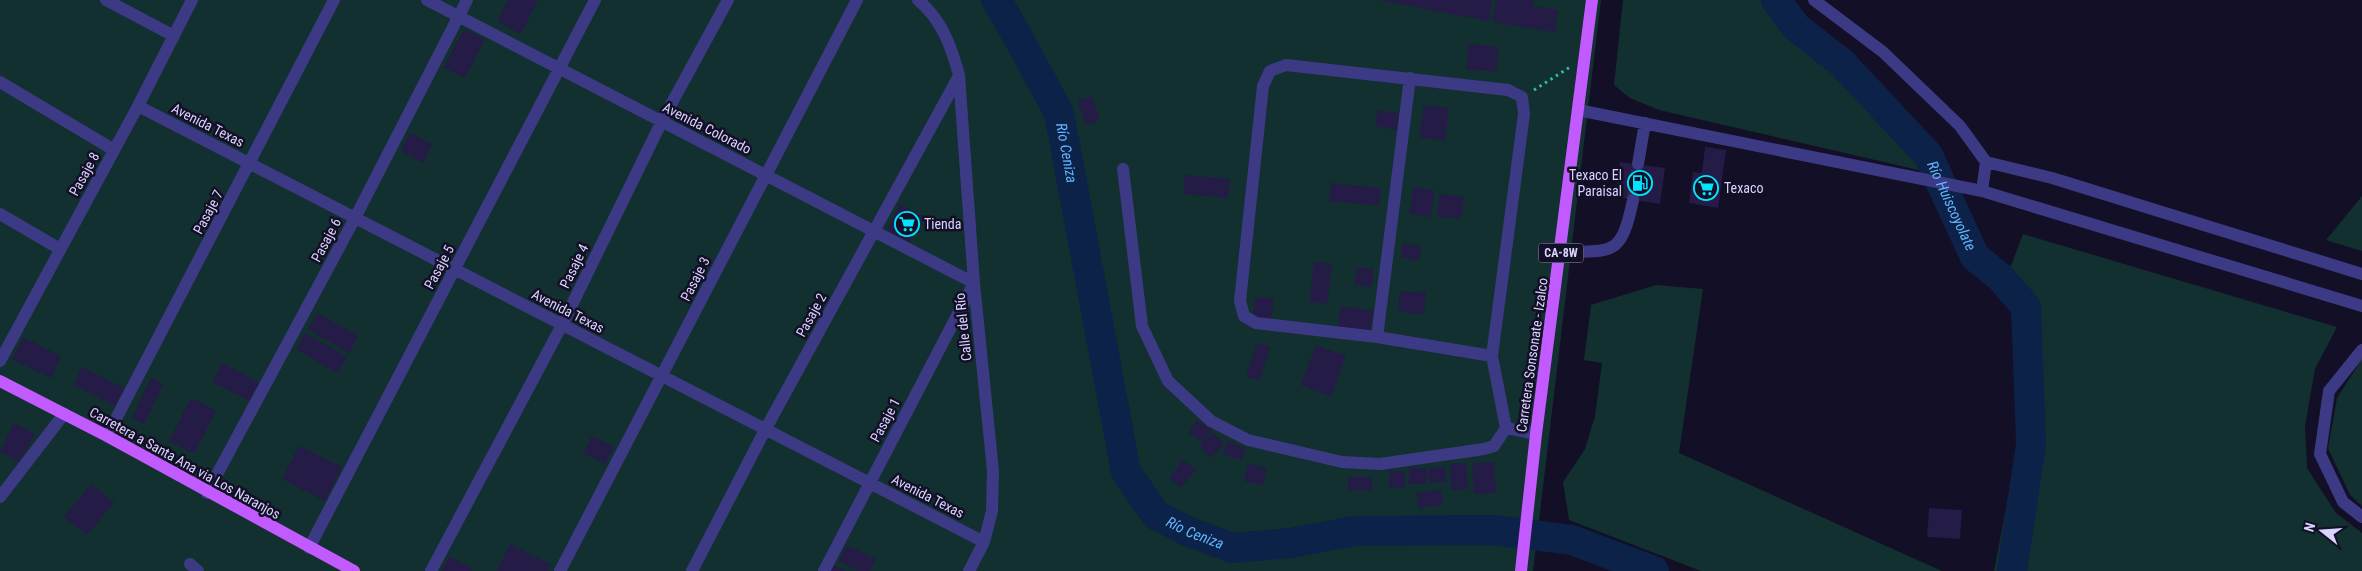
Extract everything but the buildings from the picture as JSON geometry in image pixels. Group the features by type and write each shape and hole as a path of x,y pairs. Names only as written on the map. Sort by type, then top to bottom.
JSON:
{"main road":[{"name":"Carretera Sonsonate - Izalco","path":"1521,571 1536,434 1561,252 1592,0"},
{"name":"Carretera a Santa Ana via Los Naranjos","path":"0,381 107,436 207,493 354,571"}],"street":[{"path":"106,0 174,36"},
{"name":"Pasaje 8","path":"0,361 138,106 192,0"},
{"name":"Pasaje 7","path":"107,436 334,0"},
{"name":"Avenida Colorado","path":"427,0 974,283"},
{"name":"Pasaje 6","path":"207,493 355,218 468,0"},
{"name":"Pasaje 5","path":"309,548 595,0"},
{"name":"Pasaje 4","path":"431,571 562,325 662,122 728,0"},
{"name":"Pasaje 3","path":"560,571 857,0"},
{"name":"Calle del Río","path":"918,0 939,24 952,47 959,75 974,283 993,470 992,511 984,542 969,571"},
{"path":"1814,0 1883,52 1960,126 1986,162 2052,178 2362,274"},
{"path":"1123,169 1142,326 1168,381 1211,421 1248,440 1342,462 1380,464 1484,449 1494,446 1506,428 1492,356 1524,114 1522,97 1508,90 1286,65 1270,71 1263,86 1240,301 1244,316 1256,323 1377,337 1492,356"},
{"name":"Pasaje 2","path":"692,571 765,430 959,75"},
{"path":"1377,337 1410,78"},
{"path":"0,82 114,150"},
{"name":"Avenida Texas","path":"138,106 984,542"},
{"path":"1578,110 1982,191 2362,306"},
{"path":"1638,164 1645,123"},
{"path":"1982,191 1986,162"},
{"path":"1561,252 1603,251 1618,244 1627,229 1633,200"},
{"path":"0,214 60,250"},
{"name":"Pasaje 1","path":"824,571 974,283"},
{"path":"2362,350 2329,391 2320,454 2343,502 2362,517"},
{"path":"0,497 64,414"},
{"path":"1506,428 1536,434"}],"path":[{"path":"1522,97 1584,58"}],"green space":[{"path":"0,0 1601,0 1533,571 0,571"},
{"path":"1623,0 1772,0 1793,29 1839,64 1927,172 1659,110 1630,98 1614,85"},
{"path":"2362,196 2362,251 2326,240"},
{"path":"2023,234 2337,327 2315,369 2305,426 2307,468 2336,513 2362,533 2362,571 1994,571 2018,445 2017,312 1997,290 2012,263"},
{"path":"1656,285 1703,289 1679,453 1942,571 1701,571 1569,520 1563,482 1585,449 1595,416 1602,363 1584,360 1591,305"},
{"path":"2362,359 2362,506 2350,495 2328,448 2337,398"}],"waterway":[{"name":"Río Ceniza","path":"996,0 1059,113 1126,472 1156,515 1187,531 1232,548 1291,543 1354,531 1493,530 1572,540 1654,571"},
{"name":"Río Huiscoyolate","path":"1776,0 1796,27 1842,63 1928,155 1975,257 2000,277 2026,307 2031,444 2012,571"}],"tunnel":[{"path":"1633,200 1638,164"}],"place":[{"name":"Texaco El Paraisal","path":"1640,183"},
{"name":"Texaco","path":"1706,188"},
{"name":"Tienda","path":"907,224"}]}
